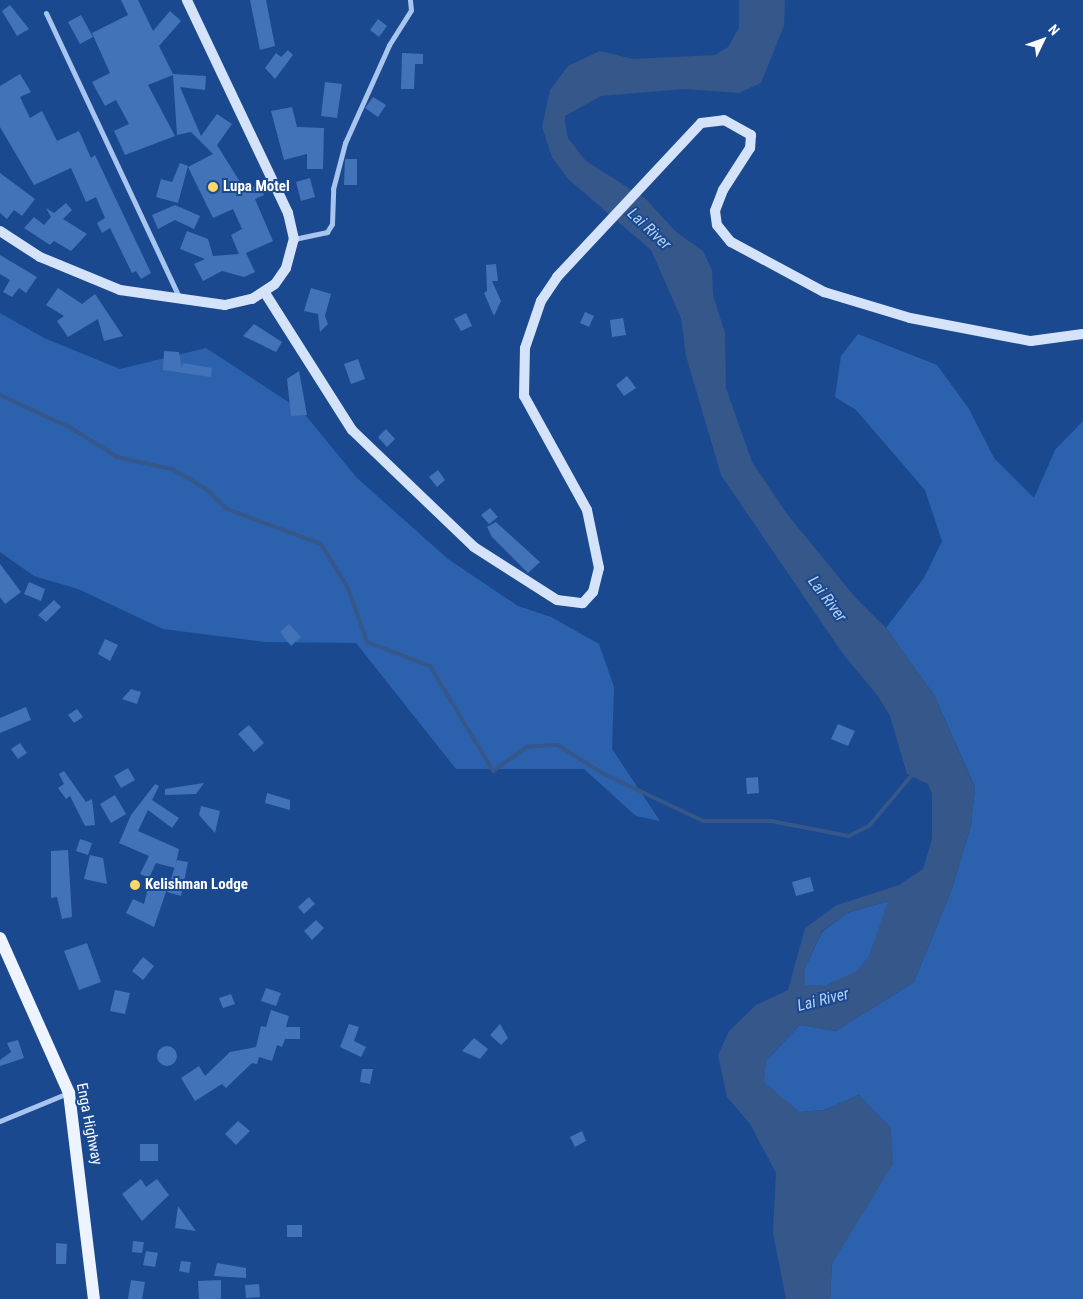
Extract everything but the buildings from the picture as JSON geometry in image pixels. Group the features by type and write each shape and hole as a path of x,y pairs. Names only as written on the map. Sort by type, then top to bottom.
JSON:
{"main road":[{"name":"Enga Highway","path":"0,938 69,1093 94,1299"}],"street":[{"path":"0,231 40,257 120,290 181,301 225,304 264,293 286,268 294,239 288,213 187,0"},
{"path":"294,239 327,232 332,224 333,190 344,143 389,45 411,10 410,0"},
{"path":"46,13 181,301"},
{"path":"264,293 352,430 474,547 557,600 583,603 593,592 599,568 587,510 536,422 524,396 521,375 541,301 557,277 702,123 724,120 751,134 750,148 722,190 715,211 717,225 731,242 824,292 910,318 1031,341 1083,334"},
{"path":"0,1122 69,1093"}],"shaded area":[{"path":"0,313 44,338 120,369 206,348 302,411 357,478 448,559 518,606 551,617 599,644 614,687 612,749 660,821 636,816 584,769 456,769 356,643 265,642 163,629 78,589 34,576 0,552"},
{"path":"858,334 937,365 969,409 994,458 1034,498 1055,450 1083,421 1083,1299 830,1299 832,1264 860,1212 891,1128 859,1095 824,1110 799,1112 763,1082 766,1061 800,1025 836,1031 914,982 952,889 971,825 975,787 934,695 886,628 924,578 942,541 925,490 856,410 835,397 841,356"},
{"path":"889,901 869,957 856,972 825,986 805,985 805,968 822,932 847,913"}],"water":[{"name":"Lai River","path":"739,0 785,0 784,26 761,83 739,93 684,89 601,96 565,116 568,138 586,161 646,199 676,232 703,251 712,270 713,295 725,333 726,388 752,462 787,514 855,597 886,628 934,695 975,788 971,825 952,889 914,982 836,1031 800,1025 766,1061 764,1082 799,1112 824,1110 859,1095 891,1128 893,1164 832,1264 830,1299 786,1299 773,1233 776,1173 750,1124 727,1097 718,1055 729,1031 756,1005 788,990 805,928 837,905 899,885 923,869 932,839 932,794 928,784 907,774 890,716 878,696 843,654 721,475 686,356 681,318 651,250 568,179 552,157 542,127 550,90 568,66 600,51 633,59 715,55 728,47 739,28","holes":["888,901 869,957 856,971 825,986 805,985 805,968 822,931 847,913"]}],"waterway":[{"path":"0,395 71,428 117,457 172,469 206,489 227,509 321,544 348,588 367,642 430,666 493,771 527,747 558,745 602,773 703,821 771,821 849,836 869,826 913,774"}],"place":[{"name":"Lupa Motel","path":"213,187"},
{"name":"Kelishman Lodge","path":"135,885"}]}
